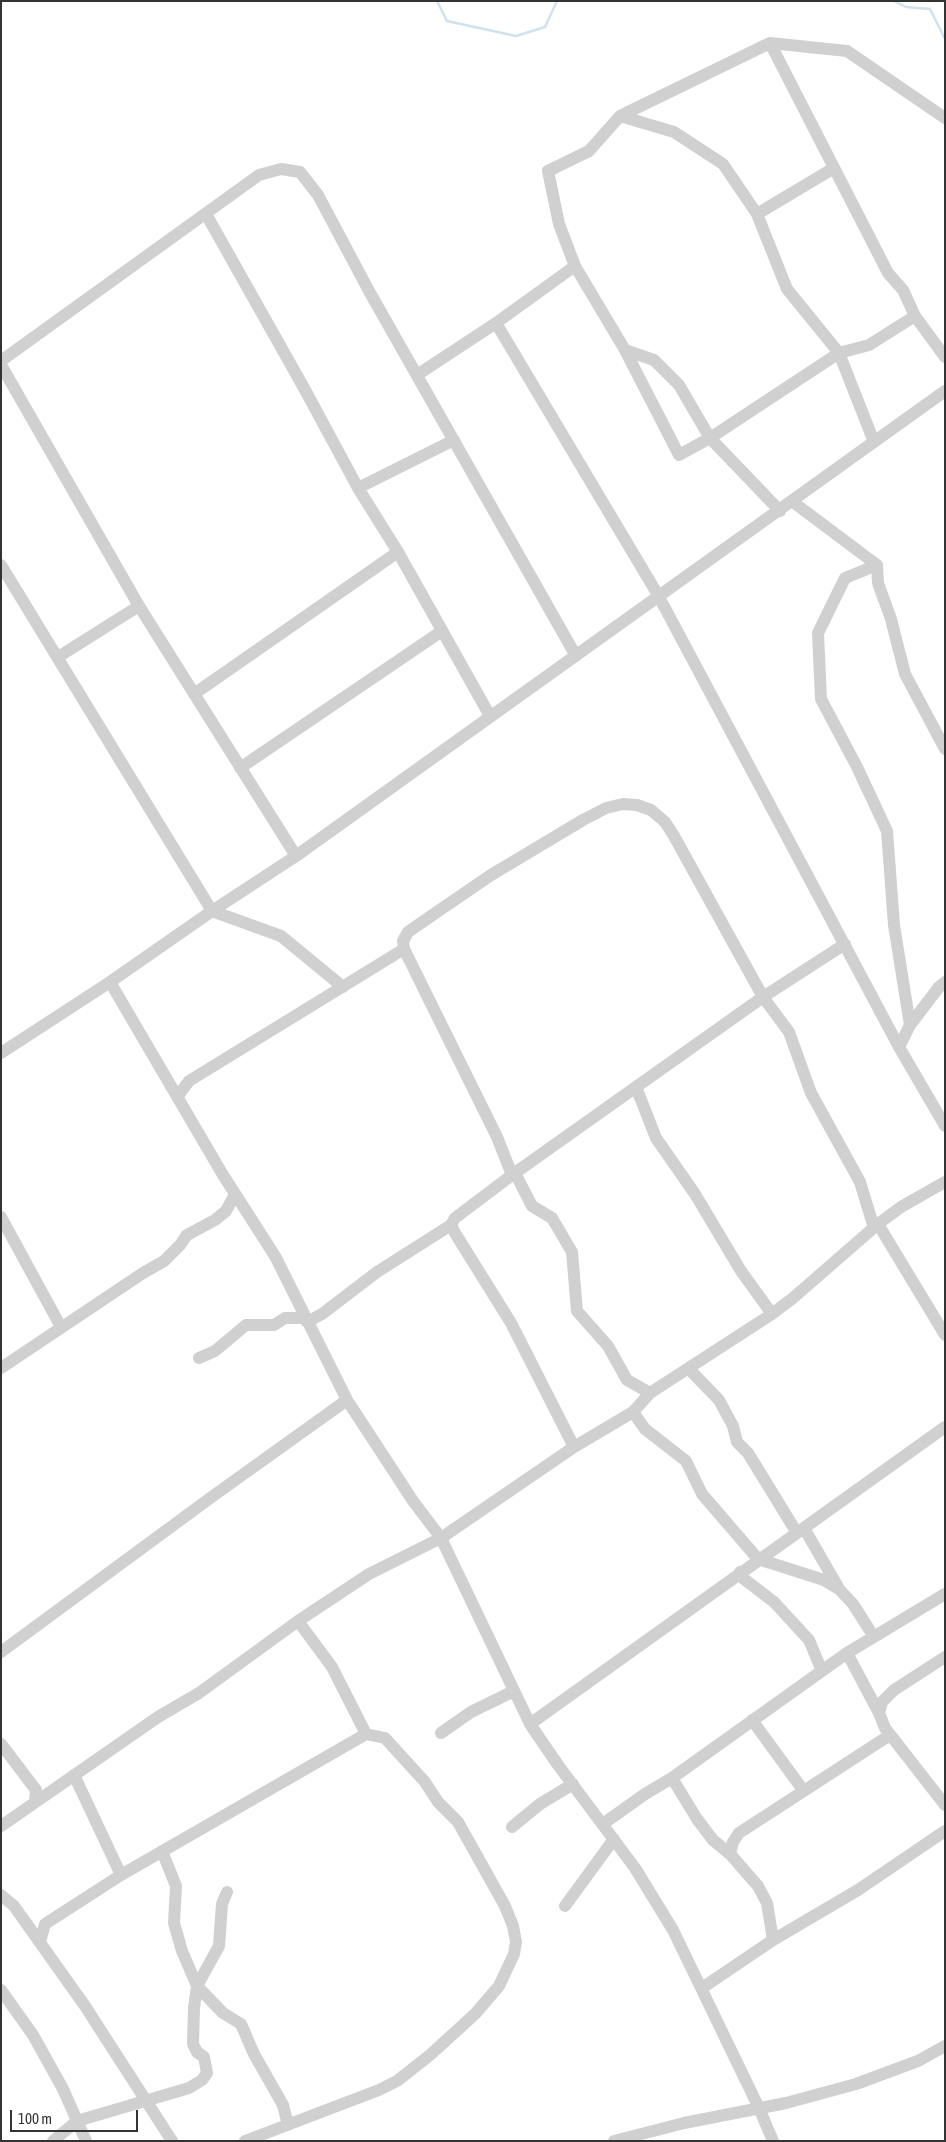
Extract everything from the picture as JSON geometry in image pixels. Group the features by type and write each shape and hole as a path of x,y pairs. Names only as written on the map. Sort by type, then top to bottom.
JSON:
{"street":[{"path":"770,44 888,273 903,290 915,316 945,357"},
{"path":"915,316 869,344 839,353 710,438 679,455 625,350 575,266 560,224 548,172 589,151 620,116 770,44 847,51 945,118"},
{"path":"620,116 674,132 723,164 757,214 787,290 839,353 874,442"},
{"path":"757,214 834,168"},
{"path":"296,856 140,606 1,363 259,175 281,169 300,172 318,195 368,292 576,656"},
{"path":"206,214 358,488 398,552 490,716"},
{"path":"417,375 496,323 575,266"},
{"path":"496,323 658,595 900,1047 944,1124"},
{"path":"625,350 654,360 679,385 710,438 780,511"},
{"path":"1,1053 296,856 576,656 658,595 793,502 945,391"},
{"path":"358,488 454,440"},
{"path":"793,502 877,565 878,583 891,618 905,674 945,748"},
{"path":"194,694 398,552"},
{"path":"1,565 212,911 281,936 343,987"},
{"path":"877,565 845,578 818,633 821,699 858,767 887,831 894,925 910,1025"},
{"path":"58,657 140,606"},
{"path":"240,768 442,631"},
{"path":"650,1394 627,1380 608,1346 577,1311 572,1252 552,1218 532,1206 514,1174 404,949 403,941 408,932 491,875 606,808 624,804 637,805 651,810 665,822 674,836 763,997 788,1032 811,1093 860,1182 876,1226 945,1335"},
{"path":"199,1358 215,1351 246,1325 274,1325 285,1318 306,1320 322,1314 377,1272 451,1225 455,1218 514,1174 763,997 846,944"},
{"path":"178,1096 189,1081 404,949"},
{"path":"110,982 275,1256 346,1400 413,1501 441,1538 480,1615 530,1724 614,1839 673,1930 773,2141"},
{"path":"900,1047 910,1025 938,987 945,982"},
{"path":"636,1087 656,1138 695,1194 741,1271 772,1314"},
{"path":"1,1826 158,1717 199,1693 298,1621 370,1574 441,1538 574,1447 633,1412 650,1394 772,1314 901,1207 945,1182"},
{"path":"1,1368 142,1273 164,1261 187,1235 215,1220 226,1211 236,1194"},
{"path":"1,1217 61,1327"},
{"path":"451,1225 511,1324 574,1447"},
{"path":"689,1369 719,1400 733,1426 737,1442 748,1453 839,1589 853,1604 874,1637"},
{"path":"1,1652 346,1400"},
{"path":"633,1412 645,1428 686,1460 702,1494 758,1559 824,1580 839,1589"},
{"path":"530,1724 945,1427"},
{"path":"740,1572 744,1579 774,1602 809,1640 822,1671"},
{"path":"603,1824 645,1794 672,1778 847,1653 943,1599"},
{"path":"298,1621 332,1667 366,1734"},
{"path":"847,1653 885,1728 945,1806"},
{"path":"879,1713 882,1702 894,1690 945,1657"},
{"path":"440,1733 471,1712 514,1691"},
{"path":"752,1720 803,1790"},
{"path":"40,1942 45,1924 121,1875 366,1734 385,1738 425,1782 438,1802 458,1822 507,1913 516,1942 514,1954 499,1986 475,2014 430,2055 397,2081 379,2090 245,2141"},
{"path":"730,1854 733,1842 739,1833 890,1735"},
{"path":"1,1744 36,1790 35,1802"},
{"path":"74,1775 121,1875"},
{"path":"672,1778 697,1819 713,1840 730,1854 758,1886 767,1903 774,1940"},
{"path":"512,1827 540,1804 573,1784"},
{"path":"702,1988 774,1940 858,1890 945,1831"},
{"path":"565,1906 614,1839"},
{"path":"162,1851 176,1886 174,1923 182,1951 197,1986 223,2013 241,2024 254,2054 283,2105 288,2125"},
{"path":"53,2141 77,2121 189,2088 202,2080 207,2073 204,2057 197,2052 193,2044 194,2008 197,1986 219,1946 222,1904 227,1892"},
{"path":"1,1895 14,1906 86,2006 172,2141"},
{"path":"1,1990 33,2035 86,2141"},
{"path":"614,2141 856,2084 918,2061 945,2046"}],"waterway":[{"path":"437,1 447,21 516,36 545,27 557,1"},
{"path":"894,1 906,7 930,9 945,39"}]}
